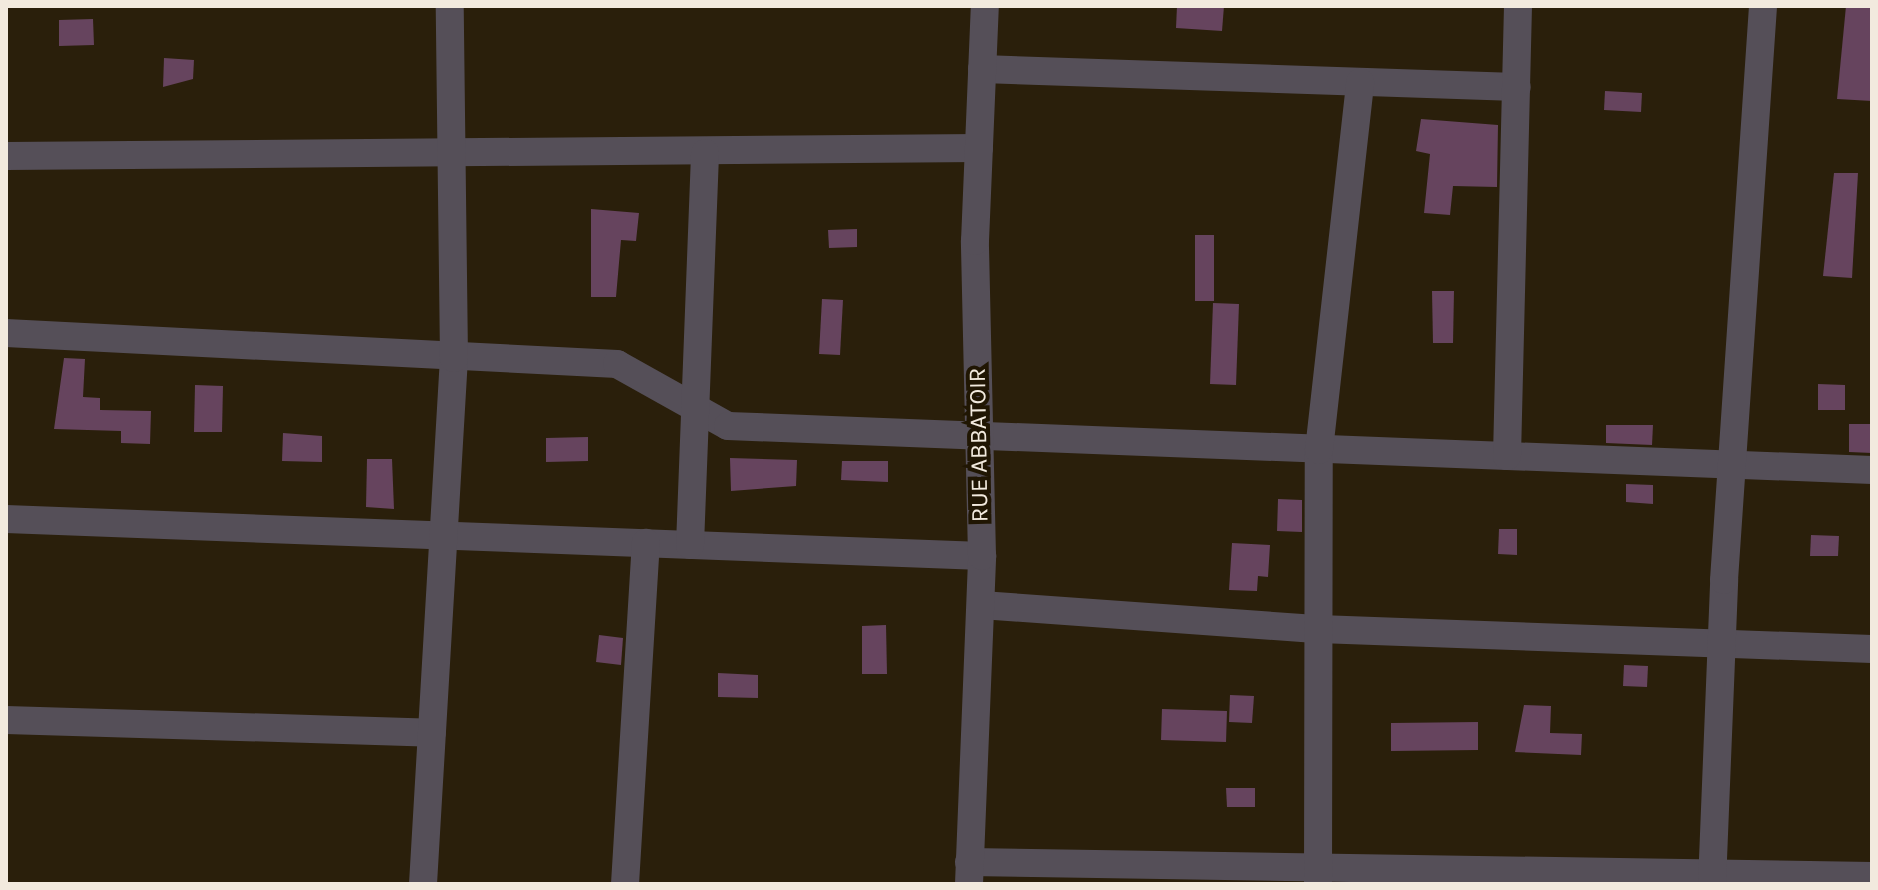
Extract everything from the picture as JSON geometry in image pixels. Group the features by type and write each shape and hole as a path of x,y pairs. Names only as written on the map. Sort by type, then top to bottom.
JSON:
{"street":[{"path":"423,884 454,358 450,6"},
{"name":"RUE ABBATOIR","path":"969,873 982,556 979,148 985,6"},
{"path":"1507,456 1518,6"},
{"path":"1712,877 1721,643 1763,6"},
{"path":"982,69 1517,87"},
{"path":"1318,875 1319,450 1360,82"},
{"path":"6,156 452,156 979,148"},
{"path":"690,545 705,153"},
{"path":"6,333 617,364 728,426 1872,470"},
{"path":"6,519 982,556"},
{"path":"625,884 646,543"},
{"path":"981,605 1319,629 1872,649"},
{"path":"6,720 432,733"},
{"path":"969,873 1872,876"}],"building":[{"path":"1177,6 1224,6 1222,31 1176,28"},
{"path":"1846,6 1872,6 1872,101 1837,99"},
{"path":"93,19 94,45 59,46 59,20"},
{"path":"164,58 194,60 193,79 163,87"},
{"path":"1605,91 1642,93 1641,112 1604,110"},
{"path":"1421,119 1498,125 1497,187 1453,186 1450,215 1424,213 1430,154 1416,151"},
{"path":"1834,173 1858,173 1852,278 1823,276"},
{"path":"591,209 639,213 636,241 621,240 616,297 591,297"},
{"path":"857,229 857,247 829,248 828,230"},
{"path":"1195,235 1214,235 1214,301 1195,301"},
{"path":"1432,291 1454,291 1453,343 1433,343"},
{"path":"822,299 843,300 840,355 819,354"},
{"path":"1213,303 1239,304 1236,385 1210,384"},
{"path":"64,358 85,359 83,397 100,398 100,410 151,411 150,444 121,443 121,431 54,429"},
{"path":"1818,384 1845,385 1845,410 1818,410"},
{"path":"195,385 223,386 222,432 194,432"},
{"path":"1849,424 1872,424 1872,453 1849,452"},
{"path":"1606,425 1653,425 1652,445 1606,443"},
{"path":"283,433 322,436 322,462 282,461"},
{"path":"588,437 588,461 546,462 546,438"},
{"path":"730,458 797,460 796,486 731,491"},
{"path":"367,459 392,459 394,509 366,507"},
{"path":"842,461 888,461 888,482 841,480"},
{"path":"1626,484 1653,485 1653,504 1626,502"},
{"path":"1278,499 1302,500 1302,532 1277,531"},
{"path":"1499,529 1517,529 1517,555 1498,554"},
{"path":"1811,535 1839,536 1838,556 1810,556"},
{"path":"1232,543 1270,545 1268,577 1258,576 1257,591 1229,590"},
{"path":"886,625 887,674 862,674 862,626"},
{"path":"599,635 623,638 621,665 596,662"},
{"path":"1624,665 1648,666 1647,687 1623,686"},
{"path":"718,673 758,675 758,698 718,697"},
{"path":"1230,695 1254,696 1252,723 1229,722"},
{"path":"1524,705 1551,706 1550,733 1582,734 1581,755 1515,752"},
{"path":"1162,709 1227,711 1226,742 1161,740"},
{"path":"1478,722 1478,750 1391,751 1391,723"},
{"path":"1226,788 1255,788 1255,807 1227,807"}]}
